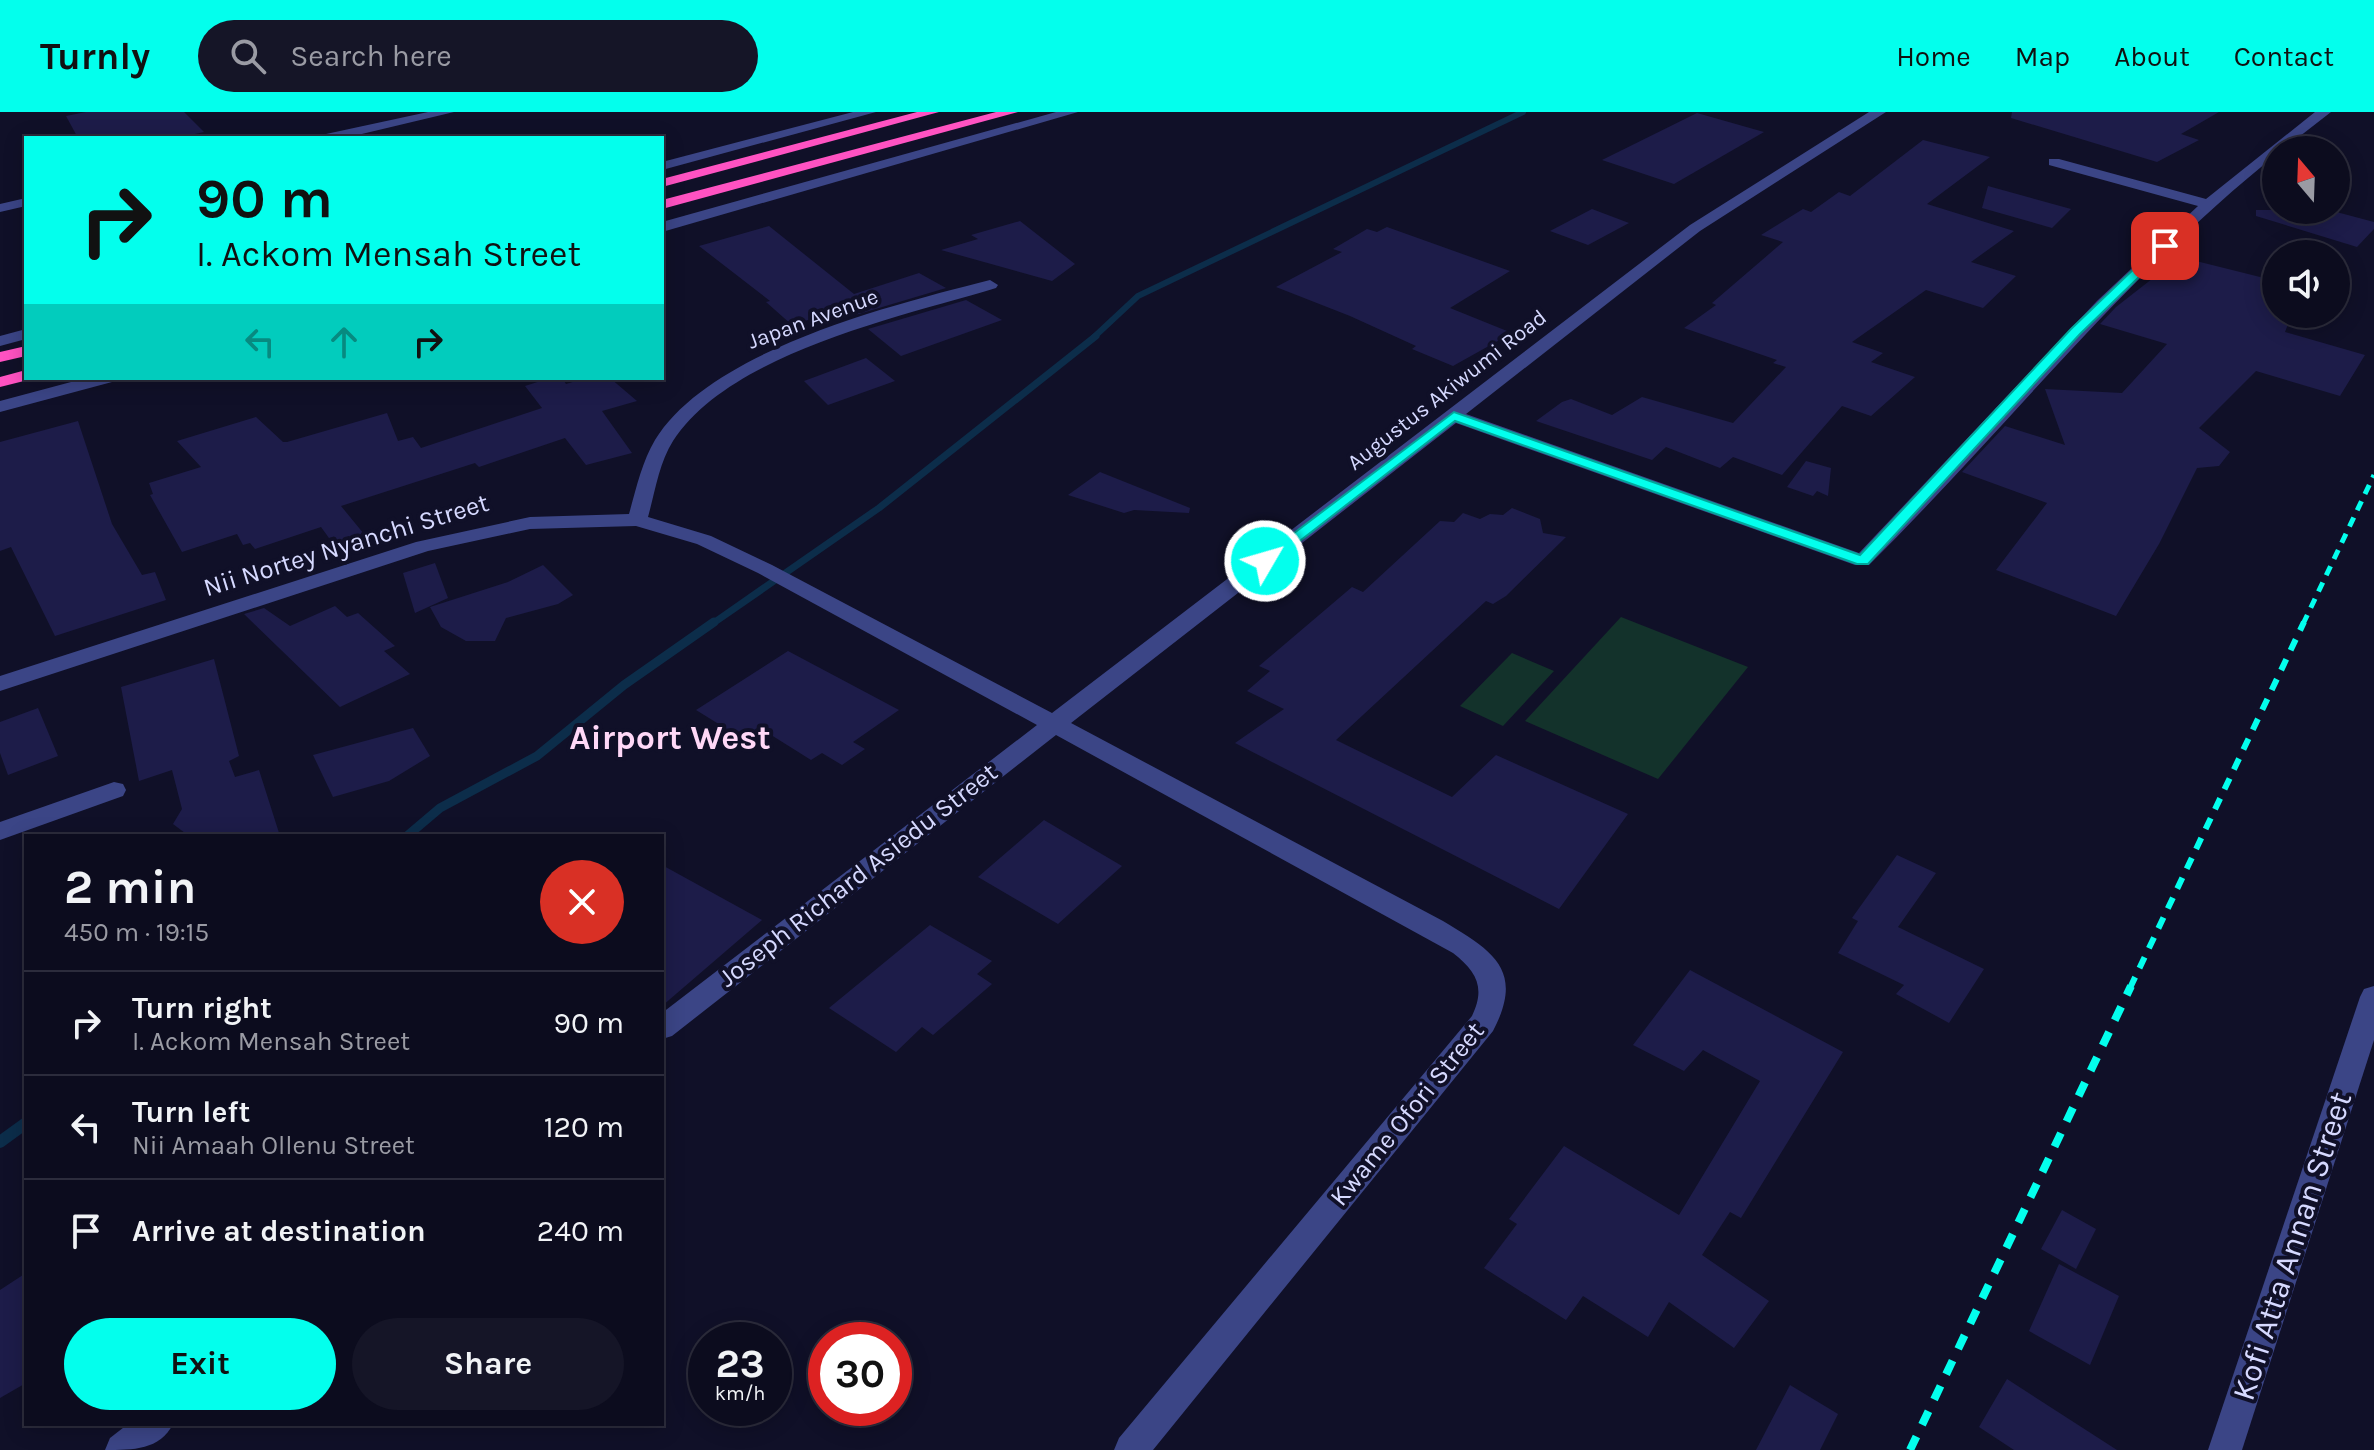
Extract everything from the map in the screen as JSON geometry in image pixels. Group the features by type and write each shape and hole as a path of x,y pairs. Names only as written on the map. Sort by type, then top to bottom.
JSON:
{"highway":[{"path":"664,182 932,112"},
{"path":"664,204 1011,112"},
{"path":"0,357 24,351"},
{"path":"0,382 24,376"}],"street":[{"path":"335,136 447,112"},
{"path":"664,165 869,112"},
{"path":"664,226 1071,112"},
{"name":"Augustus Akiwumi Road","path":"1055,722 1695,228 1841,133 1879,112"},
{"path":"1454,416 1862,561 2076,331 2269,151 2324,112"},
{"path":"2054,162 2209,204"},
{"path":"0,208 24,202"},
{"name":"Japan Avenue","path":"637,520 664,440 676,423 736,375 783,351 990,285"},
{"path":"0,341 24,335"},
{"path":"0,407 99,380"},
{"name":"Nii Nortey Nyanchi Street","path":"0,684 423,546 530,523 637,520 686,533 765,569 1055,722"},
{"name":"Joseph Richard Asiedu Street","path":"664,1026 1055,722"},
{"name":"Kwame Ofori Street","path":"1055,722 1434,928 1484,963 1492,976 1493,985 1491,1009 1483,1023 1131,1450"},
{"path":"0,831 114,790"},
{"name":"Kofi Atta Annan Street","path":"2225,1450 2374,997"},
{"path":"122,1450 153,1426"}],"green space":[{"path":"1621,617 1748,667 1658,779 1525,721"},
{"path":"1512,653 1554,671 1503,726 1460,706"}],"building":[{"path":"86,112 184,112 204,132 186,136 77,136 66,116"},
{"path":"2012,112 2219,112 2181,134 2199,140 2157,162 2011,118"},
{"path":"1697,113 1764,132 1674,184 1602,160"},
{"path":"1923,140 1990,157 1927,204 2014,231 1971,262 2016,276 1983,308 1926,290 1852,342 1883,353 1871,362 1915,377 1871,416 1842,406 1782,475 1733,457 1720,468 1666,447 1652,460 1536,421 1571,399 1612,415 1642,397 1733,423 1786,367 1773,363 1777,360 1684,328 1716,305 1712,303 1783,242 1761,235 1803,209 1811,212 1839,192 1850,196"},
{"path":"1988,186 2071,209 2052,228 1982,208"},
{"path":"1592,209 1629,223 1588,245 1550,231"},
{"path":"2256,210 2262,210 2262,218 2256,216"},
{"path":"2350,216 2374,222 2374,229 2357,247 2350,245 2350,240 2334,240 2282,224 2350,224"},
{"path":"1020,221 1075,264 1052,281 941,250 978,239 971,235"},
{"path":"769,226 854,294 919,273 946,288 852,316 843,309 792,325 766,302 770,301 699,246"},
{"path":"1387,227 1510,271 1450,308 1512,333 1453,366 1412,349 1416,346 1350,316 1276,287 1342,252 1333,249 1367,229 1377,232"},
{"path":"2180,257 2262,278 2262,328 2287,328 2285,332 2365,355 2340,396 2256,371 2199,428 2230,452 2219,466 2197,468 2159,544 2116,616 1996,570 2047,503 1962,472 2005,426 2065,445 2045,389 2122,393 2167,344 2100,324 2116,307"},
{"path":"966,300 1002,320 901,356 868,329"},
{"path":"866,358 895,381 828,405 804,381"},
{"path":"544,380 563,380 566,384 579,380 612,380 637,401 602,411 632,453 586,465 565,438 479,467 475,463 341,506 373,545 342,556 321,527 255,549 250,543 243,545 237,534 182,552 150,495 153,494 149,483 201,467 177,441 256,417 283,442 287,442 387,413 398,441 413,437 421,448 542,408 525,386"},
{"path":"78,421 112,524 142,575 155,572 166,600 55,636 11,547 0,551 0,442"},
{"path":"1806,461 1831,468 1828,496 1817,491 1813,496 1787,487"},
{"path":"1100,472 1190,508 1189,513 1134,510 1124,513 1068,495"},
{"path":"1512,508 1540,519 1543,533 1566,537 1506,596 1493,604 1486,601 1336,740 1452,797 1496,755 1628,814 1559,909 1235,743 1284,709 1247,691 1270,671 1259,666 1352,587 1363,592 1440,521 1454,522 1463,513 1480,519 1490,514 1503,515"},
{"path":"435,563 448,598 415,613 403,573"},
{"path":"543,565 573,595 558,604 506,618 495,641 466,641 441,627 430,607 508,582"},
{"path":"335,606 347,617 358,613 395,646 384,651 410,674 340,707 244,614 264,608 290,626"},
{"path":"788,651 899,710 853,742 865,749 842,765 822,753 811,760 760,728 743,739 696,710"},
{"path":"214,659 239,756 229,761 235,777 259,770 279,834 186,834 173,824 182,809 172,770 139,781 121,687"},
{"path":"38,708 58,756 8,775 0,753 0,722"},
{"path":"413,728 430,756 389,781 333,797 313,755"},
{"path":"1044,820 1122,866 1058,924 978,877"},
{"path":"1897,855 1936,873 1898,927 1984,969 1949,1023 1896,994 1904,985 1838,953 1858,921 1852,918"},
{"path":"664,866 762,920 664,1004"},
{"path":"930,925 992,961 977,974 992,984 933,1035 922,1027 896,1052 829,1008"},
{"path":"1690,970 1843,1052 1741,1218 1730,1212 1702,1255 1769,1301 1734,1348 1669,1302 1648,1337 1583,1296 1566,1320 1484,1268 1517,1224 1509,1219 1564,1146 1679,1215 1760,1081 1703,1050 1684,1071 1633,1045"},
{"path":"2062,1210 2096,1229 2076,1269 2041,1249"},
{"path":"2059,1264 2119,1296 2090,1365 2029,1331"},
{"path":"24,1274 24,1384 0,1398 0,1290"},
{"path":"2007,1379 2117,1450 2014,1450 1979,1427"},
{"path":"1790,1385 1838,1414 1820,1450 1756,1450"}],"waterway":[{"path":"1093,338 1138,296 1523,112"},
{"path":"712,624 879,508 1096,336"},
{"path":"409,834 440,808 537,756 624,685 714,622"},
{"path":"0,1142 24,1124"}],"railway":[{"path":"2303,624 2374,475"},
{"path":"2130,988 2304,622"},
{"path":"1910,1450 2131,986"}],"district":[{"name":"Airport West","path":"670,738"}],"route":[{"path":"1265,561 1454,416 1862,561 2076,331 2165,246"}]}
